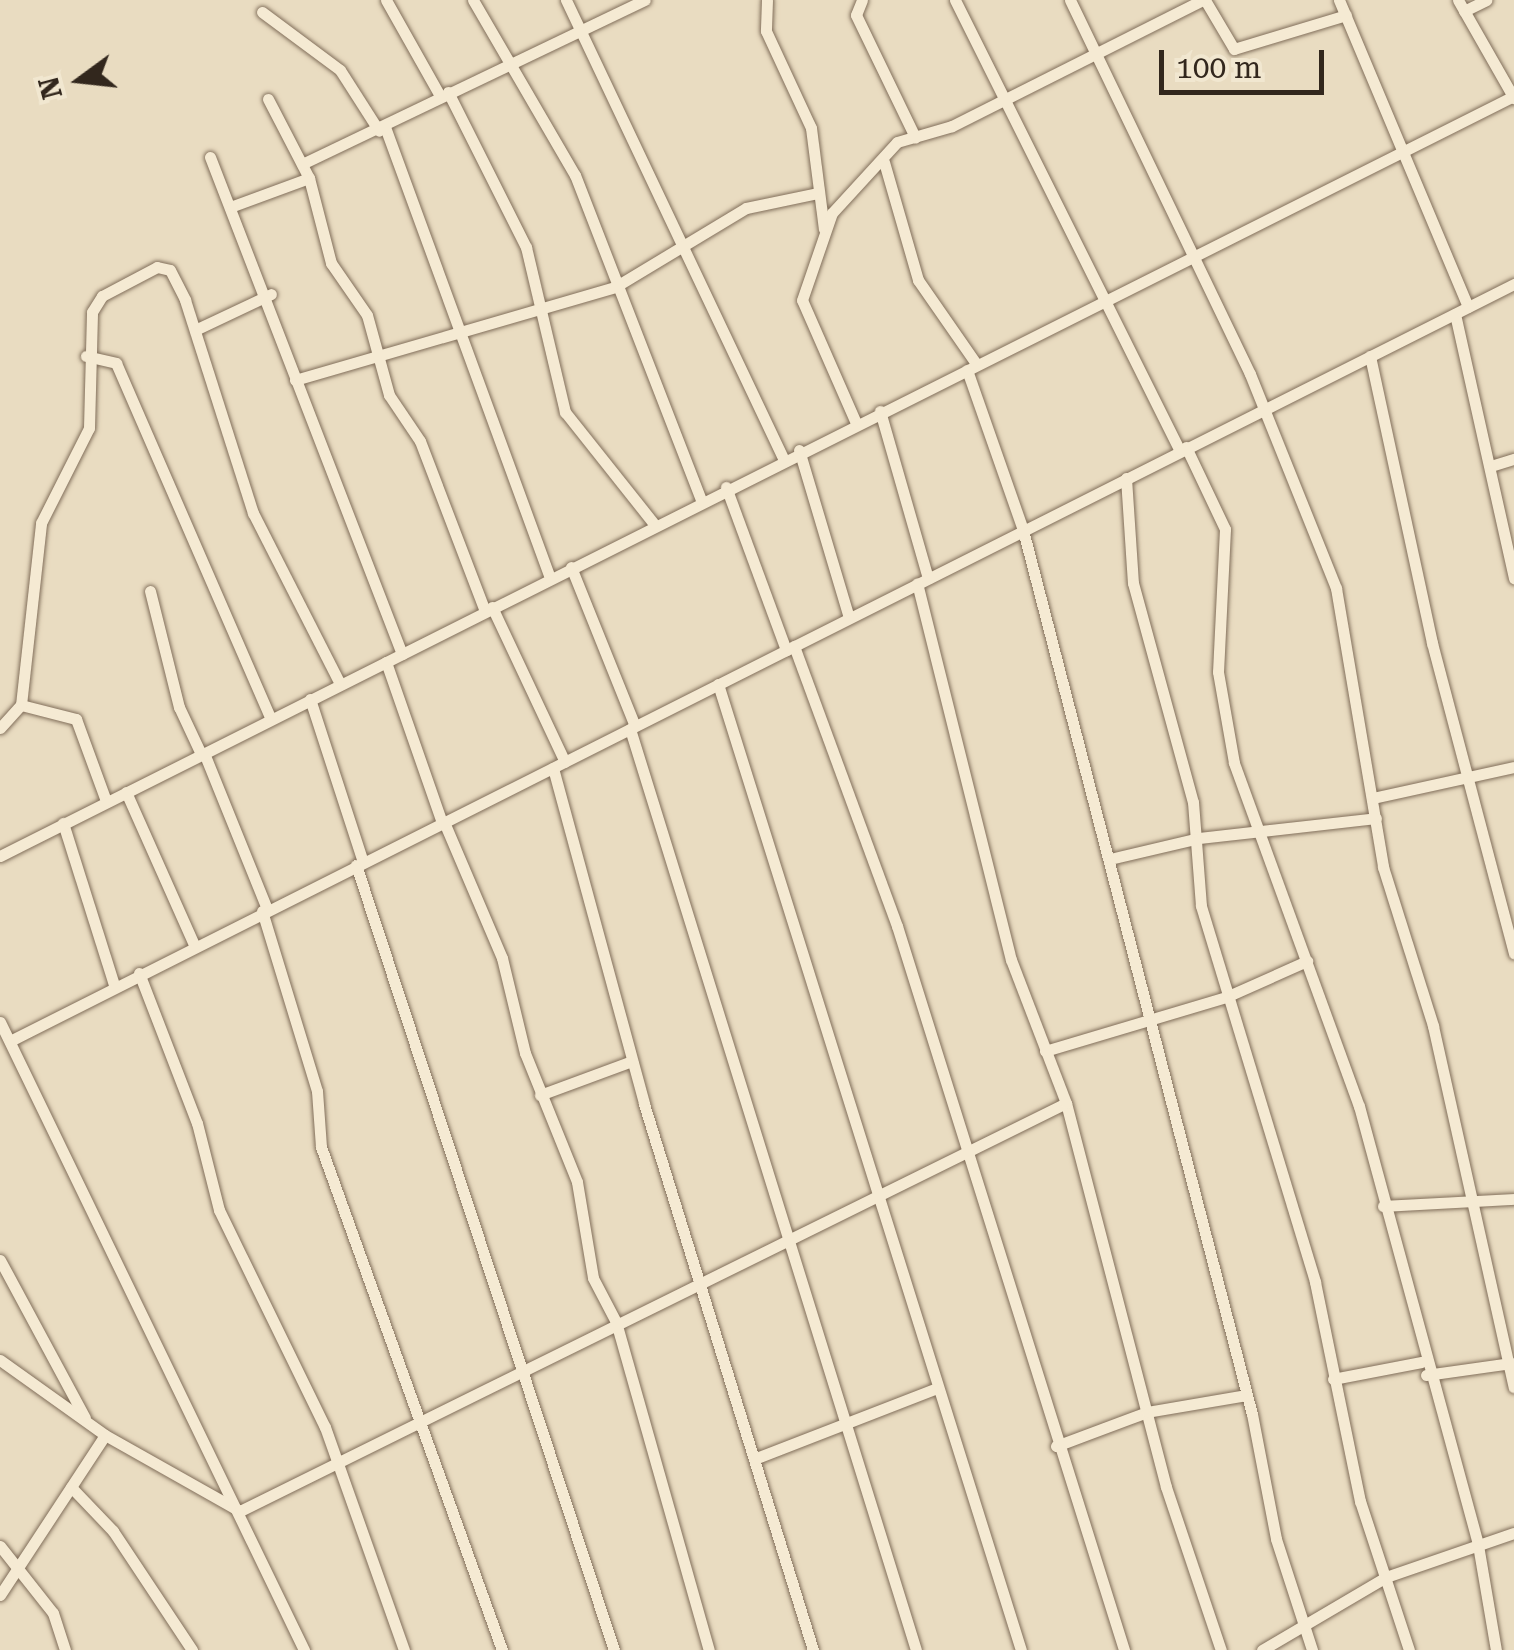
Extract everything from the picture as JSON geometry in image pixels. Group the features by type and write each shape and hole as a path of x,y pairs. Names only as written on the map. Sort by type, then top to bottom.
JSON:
{"street":[{"path":"386,0 444,94 526,247 565,412 654,524"},
{"path":"474,0 575,175 614,287 700,500"},
{"path":"566,0 679,253 783,458"},
{"path":"302,164 645,0"},
{"path":"767,0 766,32 811,128 824,229"},
{"path":"862,0 856,15 915,137"},
{"path":"955,0 1009,98 1108,302 1226,529 1218,672 1234,763 1307,961 1384,1206 1424,1368 1478,1545 1496,1650"},
{"path":"1070,0 1192,251 1336,588 1376,818 1514,1386"},
{"path":"856,423 802,300 824,229 884,162 896,142 1009,98 1093,49 1204,0 1234,49 1346,16"},
{"path":"1339,0 1468,307"},
{"path":"0,856 799,450 1108,302 1192,251 1404,154 1514,97 1461,6 1487,0"},
{"path":"262,12 340,70 382,129 550,577"},
{"path":"268,100 309,178 331,263 367,315 374,352 420,441 488,609 559,765 632,1061 703,1280 813,1650"},
{"path":"210,157 270,294 295,380 402,654"},
{"path":"884,162 922,291 972,367 1024,530 1312,1650"},
{"path":"233,206 309,178"},
{"path":"295,380 374,352 458,329 544,312 614,287 679,253 746,208 818,193"},
{"path":"0,728 22,705 33,555 89,428 86,356 102,296 158,267 170,270 195,330 253,513 340,684"},
{"path":"10,1041 114,985 1514,284"},
{"path":"195,330 270,294"},
{"path":"1455,314 1494,465 1514,580"},
{"path":"86,356 116,364 270,718"},
{"path":"1370,356 1514,953"},
{"path":"880,412 1012,960 1066,1103 1147,1412 1221,1650"},
{"path":"799,450 850,618"},
{"path":"1494,465 1514,459"},
{"path":"1126,478 1141,622 1199,838 1201,906 1316,1282 1334,1379 1408,1650"},
{"path":"726,487 897,926 1056,1446 1124,1650"},
{"path":"571,566 633,728 853,1423 916,1650"},
{"path":"150,591 179,707 265,910 317,1091 321,1147 427,1421 502,1650"},
{"path":"386,662 443,822 502,958 540,1095 577,1182 593,1278 616,1322 709,1650"},
{"path":"718,684 1021,1650"},
{"path":"310,699 359,864 614,1650"},
{"path":"22,705 76,719 106,800"},
{"path":"1373,798 1514,766"},
{"path":"126,792 194,945"},
{"path":"1110,859 1199,838 1376,818"},
{"path":"63,823 114,985"},
{"path":"1045,1051 1226,996 1307,961"},
{"path":"139,973 197,1123 219,1210 339,1462 404,1650"},
{"path":"0,1022 156,1356 240,1511 304,1650"},
{"path":"540,1095 632,1061"},
{"path":"240,1511 427,1421 523,1367 1066,1103"},
{"path":"1384,1206 1514,1199"},
{"path":"0,1260 87,1422"},
{"path":"0,1360 105,1435 240,1511"},
{"path":"1334,1379 1510,1363"},
{"path":"754,1459 937,1388"},
{"path":"1056,1446 1147,1412 1246,1395"},
{"path":"0,1595 105,1435"},
{"path":"71,1487 113,1531 192,1650"},
{"path":"1262,1650 1386,1577 1514,1533"},
{"path":"0,1546 20,1566 53,1613 65,1650"}]}
